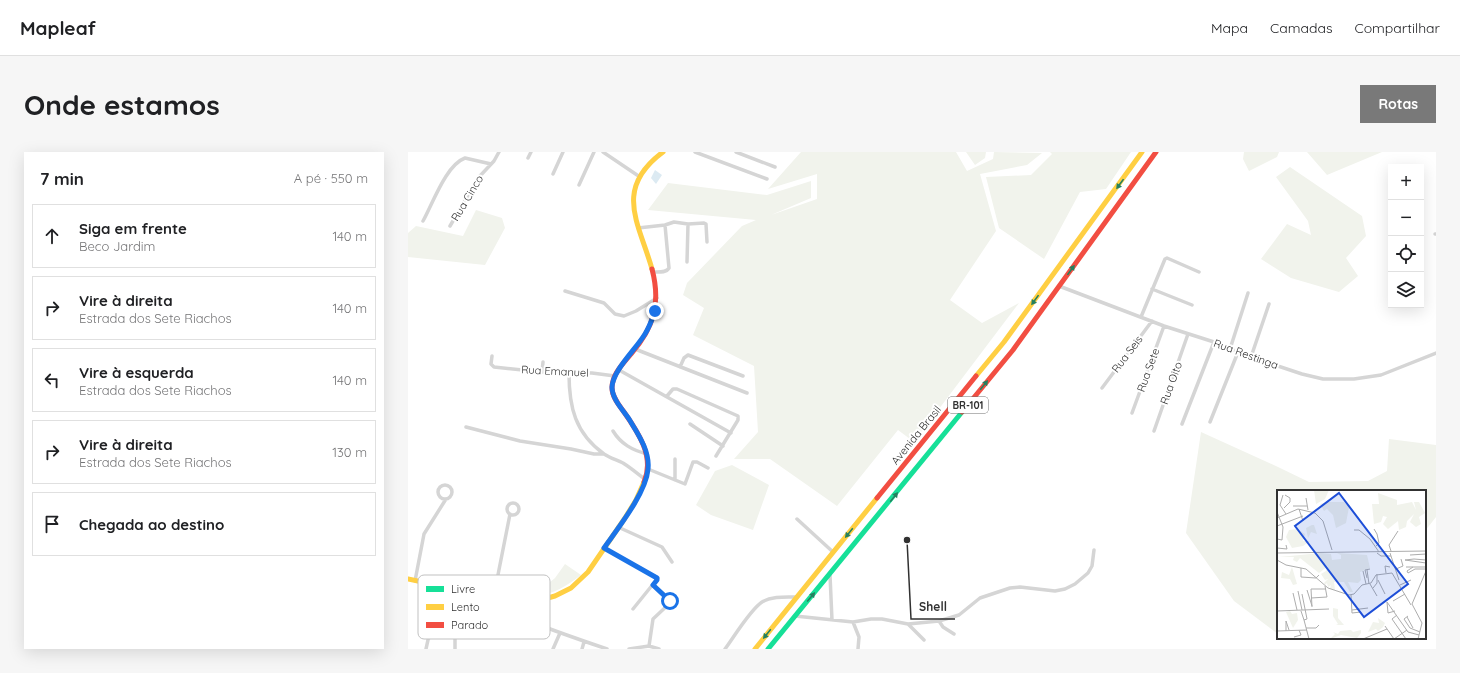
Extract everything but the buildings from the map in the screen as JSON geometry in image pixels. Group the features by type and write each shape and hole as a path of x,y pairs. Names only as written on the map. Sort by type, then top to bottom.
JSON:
{"main road":[{"path":"550,598 556,597 573,587 581,579 638,497 646,480 648,469 647,454 642,441 614,397 612,388 615,376 651,324 655,311 657,298 653,272 633,214 632,204 634,190 640,177 649,163 663,152"},
{"name":"Avenida Brasil","path":"755,649 1004,342 1142,152"},
{"name":"Avenida Brasil","path":"768,649 1013,350 1156,152"},
{"path":"408,579 418,582"}],"street":[{"path":"465,158 467,152"},
{"name":"Rua Cinco","path":"450,226 479,177 491,164 499,152"},
{"path":"528,158 531,152"},
{"path":"553,174 562,152"},
{"path":"579,185 594,152"},
{"path":"603,152 640,177"},
{"path":"695,152 767,179"},
{"path":"736,152 775,167"},
{"path":"423,221 451,168 456,162 465,158 491,164"},
{"path":"638,228 665,225 674,222 688,224 704,222 706,224 707,242"},
{"path":"687,262 688,224"},
{"path":"653,272 668,271 669,268 665,225"},
{"path":"1141,317 1163,261 1166,258 1199,272"},
{"name":"Rua Restinga","path":"1059,286 1152,322 1214,342 1251,357 1302,374 1323,379 1346,380 1381,375 1422,360 1436,352"},
{"path":"1152,289 1192,305"},
{"path":"565,291 604,303 615,314 624,316 636,311 657,298"},
{"path":"1230,349 1248,293"},
{"path":"1251,357 1269,304"},
{"name":"Rua Seis","path":"1102,388 1152,322"},
{"name":"Rua Sete","path":"1132,413 1164,326"},
{"name":"Rua Oito","path":"1154,431 1188,334"},
{"path":"1182,424 1214,342"},
{"path":"635,349 747,393"},
{"path":"1210,422 1238,352"},
{"path":"680,367 684,358 688,355 743,376"},
{"name":"Rua Emanuel","path":"492,356 491,364 494,367 542,372 596,373 615,376"},
{"path":"542,372 543,362"},
{"path":"619,370 731,432"},
{"path":"568,373 569,388 575,418 586,438 604,454 625,464 646,480"},
{"path":"667,396 673,389 677,389 738,416 738,420 716,456"},
{"path":"690,424 723,446"},
{"path":"466,427 520,441 594,454 604,454"},
{"path":"613,431 628,447 647,454"},
{"path":"675,459 675,480"},
{"path":"648,469 684,484 687,482 693,462 697,462 708,468"},
{"path":"415,581 424,534 446,499"},
{"path":"497,575 510,514"},
{"path":"797,519 834,552"},
{"path":"618,527 662,547 672,562"},
{"path":"604,548 657,578 657,580 633,609"},
{"path":"795,616 854,622 877,619 908,624 939,621 959,615 980,598 1010,588 1020,587 1055,591 1065,589 1079,582 1088,573 1092,566 1094,550"},
{"path":"830,575 832,620"},
{"path":"649,646 653,620 670,603 669,599 653,585"},
{"path":"725,649 762,602 775,598 798,597"},
{"path":"939,621 943,627 954,634"},
{"path":"854,622 859,637 858,649"},
{"path":"908,624 924,640"},
{"path":"550,629 607,649"},
{"path":"553,649 560,633"},
{"path":"426,649 428,639"},
{"path":"582,649 584,642"},
{"path":"630,649 649,646 659,649"}],"shaded area":[{"path":"801,152 956,152 967,171 993,159 994,152 1042,153 1027,165 980,174 996,231 950,300 982,323 1019,303 914,442 898,430 837,506 770,459 734,459 758,432 754,366 693,335 704,308 683,295 687,283 742,226 756,220 648,210 668,183 767,195 811,181 811,198 771,215 817,199 817,174 768,189"},
{"path":"966,152 986,152 985,158 975,165"},
{"path":"1050,152 1131,152 1106,189 1080,192 1044,259 999,228 986,177 1031,175 1052,154"},
{"path":"1244,152 1279,152 1277,157 1249,171 1243,159"},
{"path":"1307,152 1382,152 1327,175"},
{"path":"1290,167 1362,216 1366,236 1346,258 1358,276 1339,292 1291,278 1261,259 1287,224 1311,235 1308,221 1276,177"},
{"path":"655,170 662,175 656,184 651,178"},
{"path":"476,210 502,218 505,228 485,265 408,257 408,233 416,226 463,236"},
{"path":"1201,432 1309,482 1368,481 1387,471 1389,439 1436,445 1436,517 1426,530 1426,490 1277,490 1277,633 1234,601 1186,533"},
{"path":"732,465 769,485 753,530 711,515 696,505 715,471"},
{"path":"565,564 581,575 571,583 550,593 550,582 555,578"}],"traffic: fast":[{"path":"768,649 962,412"}],"traffic: slow":[{"path":"652,269 637,222 634,207 634,193 638,179 648,166 663,152"},
{"path":"976,376 1004,342 1142,152"},
{"path":"550,597 571,588 588,572 625,518 636,500 644,482"},
{"path":"755,649 877,498"},
{"path":"408,579 418,581"}],"traffic: jam":[{"path":"962,412 1013,350 1156,152"},
{"path":"644,482 647,473 646,454 635,428 613,395 612,383 621,365 645,335 654,314 656,293 652,269"},
{"path":"877,498 976,376"}],"place":[{"name":"Shell","path":"907,540"}],"route":[{"path":"655,311 651,324 645,334 615,376 612,388 614,397 645,448 648,461 646,480 638,497 604,548 658,578 653,585 670,601"}]}
